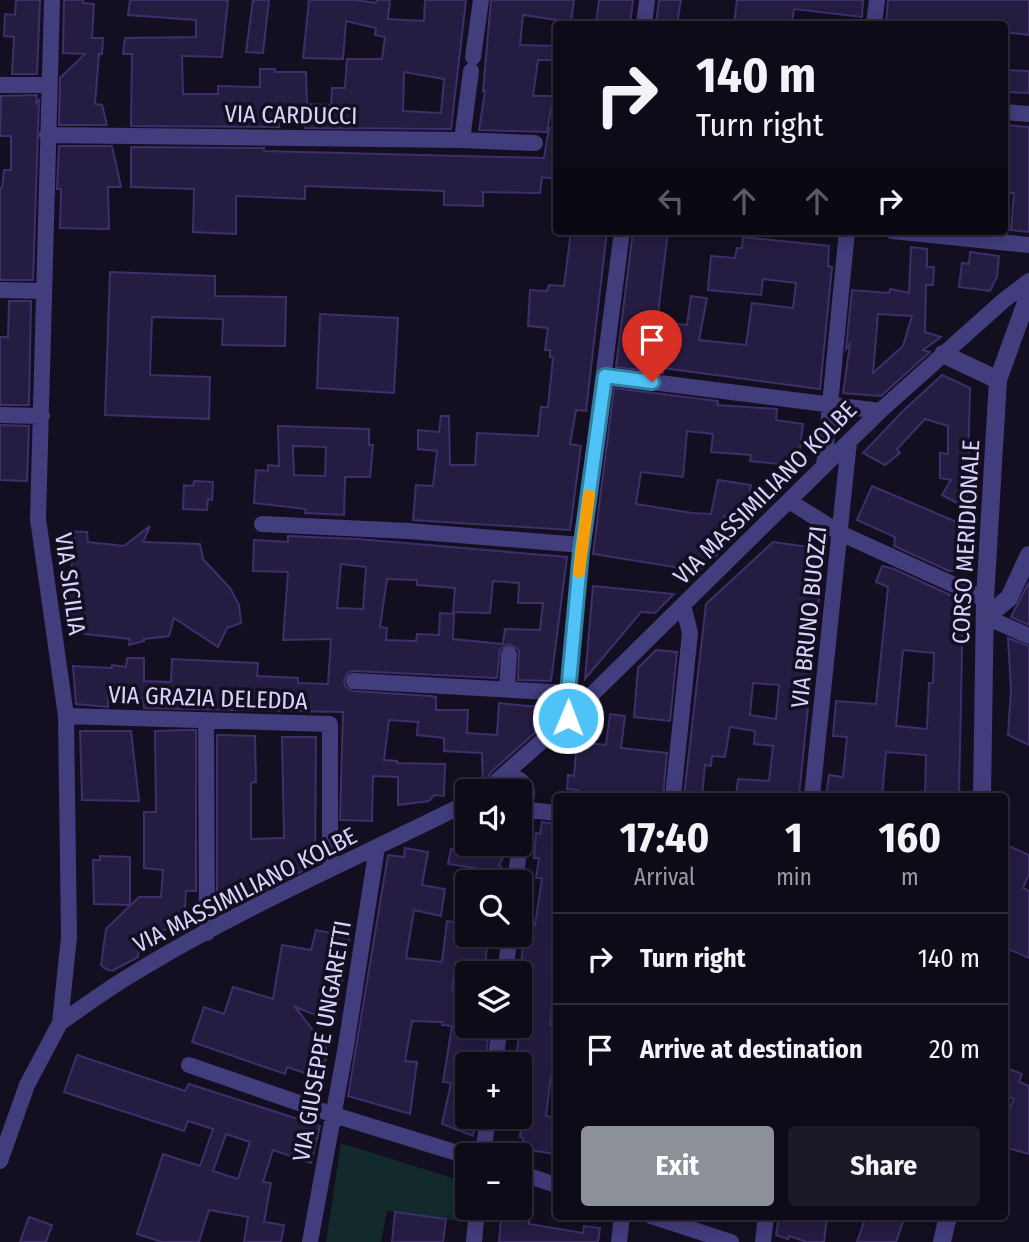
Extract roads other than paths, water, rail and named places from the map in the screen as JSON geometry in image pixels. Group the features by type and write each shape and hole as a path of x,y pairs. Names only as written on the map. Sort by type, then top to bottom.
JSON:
{"street":[{"name":"VIA SICILIA","path":"0,1161 27,1085 60,1023 69,937 70,849 66,716 38,519 52,0"},
{"path":"463,139 481,0"},
{"path":"644,21 647,0"},
{"path":"874,21 877,0"},
{"path":"0,85 48,85"},
{"path":"1008,112 1029,114"},
{"name":"VIA CARDUCCI","path":"47,135 463,139 535,143"},
{"path":"568,718 582,545 622,235"},
{"path":"824,466 847,235"},
{"path":"931,235 1029,245"},
{"name":"VIA MASSIMILIANO KOLBE","path":"502,779 568,718 880,411 1029,281"},
{"path":"0,290 44,291"},
{"name":"CORSO MERIDIONALE","path":"982,793 985,608 999,380 1029,294"},
{"path":"943,354 999,380"},
{"path":"605,376 880,411"},
{"path":"0,415 42,416"},
{"name":"VIA BRUNO BUOZZI","path":"812,793 849,442"},
{"path":"789,501 840,533 985,608 1029,636"},
{"path":"262,524 409,531 582,545"},
{"path":"985,608 1009,598 1029,555"},
{"path":"673,793 690,633 683,605"},
{"path":"507,690 509,654"},
{"path":"354,681 568,693"},
{"name":"VIA GRAZIA DELEDDA","path":"66,716 330,724 330,869"},
{"path":"206,721 207,933"},
{"name":"VIA MASSIMILIANO KOLBE","path":"526,779 531,759 541,744"},
{"name":"VIA MASSIMILIANO KOLBE","path":"60,1023 131,975 207,933 330,869 441,814 455,810"},
{"path":"532,810 553,813"},
{"name":"VIA GIUSEPPE UNGARETTI","path":"310,1242 334,1115 377,848"},
{"path":"189,1065 334,1115 455,1152"},
{"path":"532,1177 553,1184"},
{"path":"474,1242 477,1220"},
{"path":"619,1242 622,1220"},
{"path":"663,1220 731,1242"},
{"path":"763,1242 766,1220"},
{"path":"942,1242 947,1220"}]}
